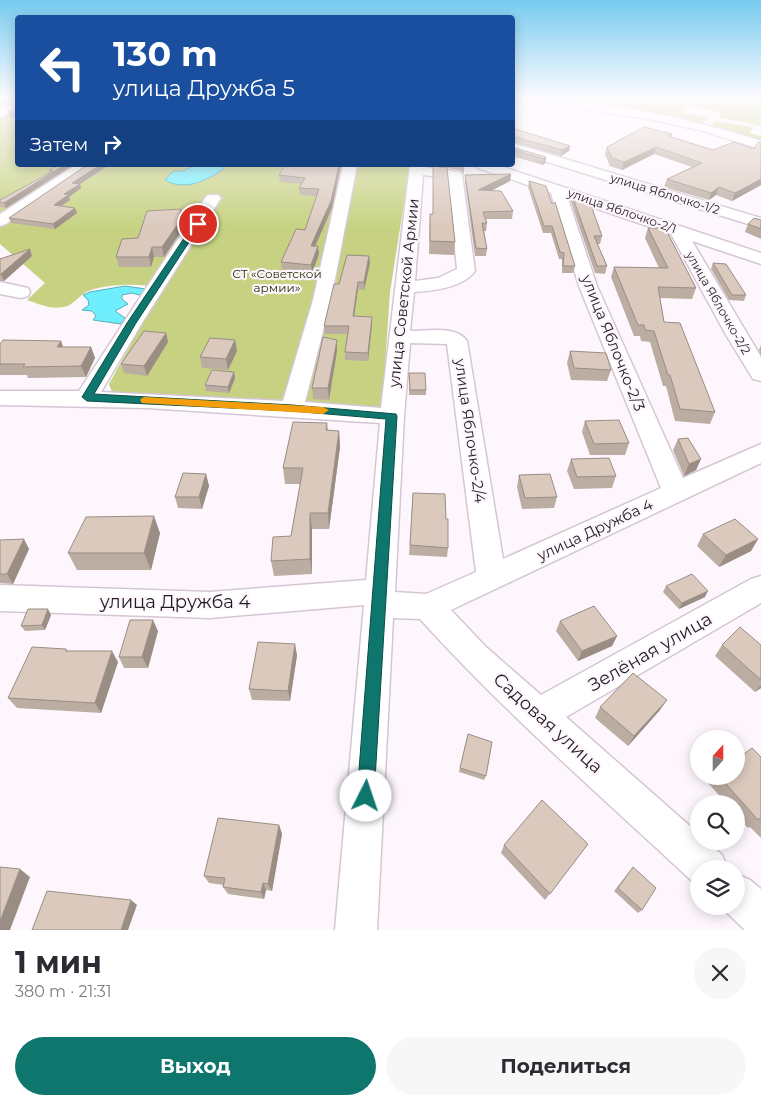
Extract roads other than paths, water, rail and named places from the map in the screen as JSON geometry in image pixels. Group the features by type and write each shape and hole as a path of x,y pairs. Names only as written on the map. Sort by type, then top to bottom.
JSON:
{"street":[{"name":"улица Яблочко-1/2","path":"515,148 761,223"},
{"path":"0,221 83,167"},
{"path":"292,408 322,300 350,167"},
{"path":"405,287 427,287 458,277 466,271 455,175 417,167"},
{"name":"улица Советской Армии","path":"356,930 392,416 417,167"},
{"name":"улица Яблочко-2/1","path":"489,167 761,259"},
{"name":"улица Яблочко-2/3","path":"557,189 588,286 676,493"},
{"path":"87,397 132,323 213,198"},
{"name":"улица Яблочко-2/2","path":"677,230 735,333 761,374"},
{"path":"0,288 22,292"},
{"name":"улица Яблочко-2/4","path":"400,337 448,337 457,341 491,578"},
{"path":"0,398 87,397 292,408 392,416"},
{"name":"улица Дружба 4","path":"428,607 761,453"},
{"name":"Зелёная улица","path":"538,715 761,588"},
{"name":"улица Дружба 4","path":"0,598 210,606 380,598"},
{"path":"380,598 428,607"},
{"name":"Садовая улица","path":"428,607 475,657 698,860"},
{"path":"745,902 761,916"}],"water":[{"path":"191,167 223,167 224,169 210,177 188,185 180,185 165,180 173,171 183,171"},
{"path":"125,286 146,289 147,292 143,296 132,293 122,295 122,299 128,304 115,311 125,318 121,324 93,320 96,316 92,311 82,310 89,305 88,300 83,295"}],"park label":[{"name":"СТ «Советской армии»","path":"277,281"}]}
